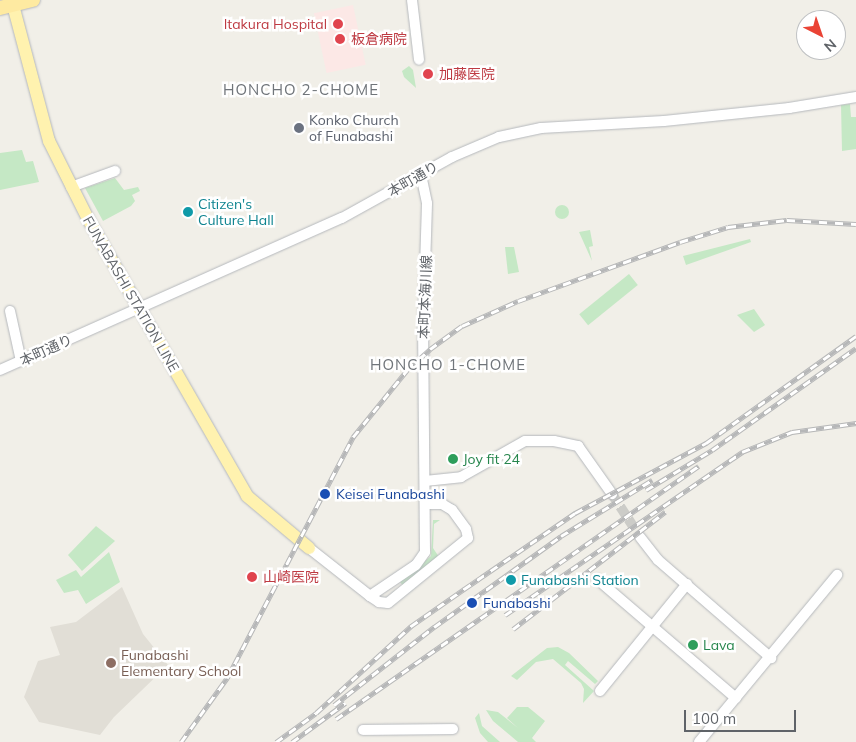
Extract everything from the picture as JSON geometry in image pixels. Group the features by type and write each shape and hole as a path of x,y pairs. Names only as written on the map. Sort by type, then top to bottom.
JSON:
{"highway":[{"path":"6,7 33,0"}],"main road":[{"name":"FUNABASHI STATION LINE","path":"6,7 46,133 71,187 139,309 247,496 309,548"}],"street":[{"path":"412,0 418,60"},
{"name":"本町通り","path":"0,370 349,214 483,143 520,131 670,120 789,108 856,97"},
{"path":"71,187 115,171"},
{"name":"本町本海川線","path":"370,596 423,557 426,504 422,331 427,203 421,175"},
{"path":"10,312 22,361"},
{"path":"425,481 462,477 525,441 554,441 578,446 612,494"},
{"path":"309,548 370,596 384,603 393,600 466,542 466,529 452,510 442,504 426,504"},
{"path":"640,537 653,555 771,658"},
{"path":"699,742 771,658 837,575"},
{"path":"597,579 736,698"},
{"path":"600,692 686,584"},
{"path":"363,730 453,729"}],"shaded area":[{"name":"板倉病院","path":"353,5 366,65 327,73 314,13"},
{"name":"Funabashi Elementary School","path":"122,587 143,634 168,665 114,717 100,735 39,722 24,697 38,661 60,655 50,627 76,622"}],"green space":[{"path":"409,66 413,70 416,88 404,77 402,71"},
{"path":"850,104 851,117 856,117 856,149 842,151 841,105"},
{"path":"22,150 26,162 33,161 39,182 0,190 0,153"},
{"path":"115,178 124,190 138,187 140,191 132,195 135,201 131,206 103,221 85,188"},
{"path":"562,205 567,207 569,212 567,217 562,219 557,217 555,212 557,207"},
{"path":"590,230 593,246 589,247 592,261 579,232"},
{"path":"750,239 751,242 686,265 683,256"},
{"path":"505,247 514,247 519,272 508,274"},
{"path":"629,274 638,285 588,325 579,314"},
{"path":"754,309 765,325 754,332 737,315"},
{"path":"433,520 440,520 434,524 433,548 439,557 419,571 404,587 400,582 431,556"},
{"path":"96,526 115,541 82,571 68,555"},
{"path":"109,552 120,582 86,604 78,590 64,593 56,580 76,570 81,577"},
{"path":"558,647 569,653 598,681 595,684 568,661 565,665 594,691 583,703 584,689 581,683 553,659 536,662 517,680 511,676 547,648"},
{"path":"517,707 528,707 545,721 532,738 536,742 518,742 493,721 486,710 498,712 518,728 507,718"},
{"path":"479,713 482,726 500,742 488,742 480,733 475,718"}],"tunnel":[{"path":"612,494 640,537"}],"railway":[{"path":"181,742 227,678 353,437 407,370 430,349 462,326 518,301 680,242 728,227 787,220 856,224"},
{"path":"276,742 316,713 411,626 575,513 706,443 856,336"},
{"path":"646,490 712,450 856,348"},
{"path":"505,615 742,452 792,432 856,423"},
{"path":"336,719 699,466"},
{"path":"334,705 434,627 561,536 652,480"},
{"path":"513,629 665,512"},
{"path":"292,742 345,703"}],"place":[{"name":"Itakura Hospital","path":"338,24"},
{"name":"板倉病院","path":"340,39"},
{"name":"加藤医院","path":"428,74"},
{"name":"Konko Church of Funabashi","path":"299,128"},
{"name":"Citizen's Culture Hall","path":"188,212"},
{"name":"Joy fit 24","path":"453,459"},
{"name":"Keisei Funabashi","path":"325,494"},
{"name":"山崎医院","path":"252,577"},
{"name":"Funabashi Station","path":"511,580"},
{"name":"Funabashi","path":"472,603"},
{"name":"Lava","path":"693,645"},
{"name":"Funabashi Elementary School","path":"111,663"}],"district":[{"name":"HONCHO 2-CHOME","path":"301,90"},
{"name":"HONCHO 1-CHOME","path":"448,365"}]}
